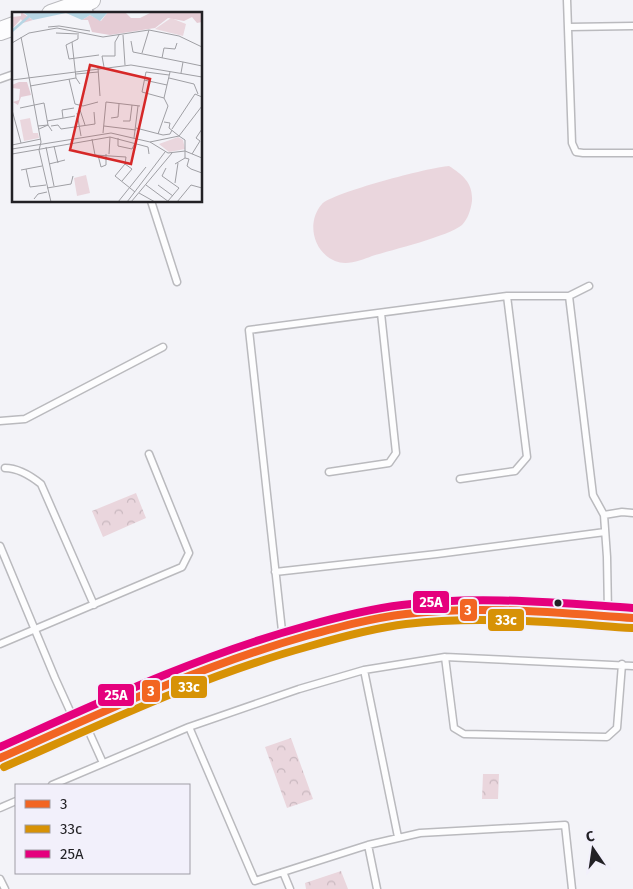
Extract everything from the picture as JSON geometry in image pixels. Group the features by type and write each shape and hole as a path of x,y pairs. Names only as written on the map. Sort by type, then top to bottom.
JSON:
{"main road":[{"path":"59,12 89,5"},
{"path":"0,31 12,27"},
{"path":"0,758 80,722 228,661 283,641 362,621 416,613 507,612 633,618"}],"lane":[{"path":"568,0 572,143 576,152 633,153"},
{"path":"569,28 633,26"},
{"path":"0,79 12,75"},
{"path":"150,202 177,282"},
{"path":"283,641 249,330 508,296 569,296 589,286"},
{"path":"460,480 515,471 527,457 508,296"},
{"path":"569,296 593,495 604,515 608,617"},
{"path":"329,472 389,463 396,453 381,313"},
{"path":"0,421 24,419 163,347"},
{"path":"0,644 182,567 189,552 149,454"},
{"path":"5,468 11,468 29,475 41,484 94,605"},
{"path":"604,515 622,512 633,513"},
{"path":"275,572 436,554 605,532"},
{"path":"0,546 55,678 104,763"},
{"path":"445,657 454,728 464,734 607,737 617,728 622,664"},
{"path":"54,784 189,727 299,689 364,670 445,657 633,666"},
{"path":"364,670 398,837"},
{"path":"189,727 255,881 368,845 420,832 565,824 572,889"},
{"path":"0,808 15,801"},
{"path":"368,845 377,889"},
{"path":"283,872 290,889"},
{"path":"0,879 5,889"}],"green space":[{"path":"449,166 466,180 471,189 472,204 468,217 462,225 445,234 349,263 335,261 321,251 314,236 313,228 317,211 322,204 343,194 382,181"},
{"path":"136,493 146,518 103,537 92,511"},
{"path":"291,738 313,799 287,808 265,747"},
{"path":"483,774 499,774 498,799 482,799"},
{"path":"341,871 348,889 306,889 305,883"}],"transit line":[{"name":"25А","path":"0,747 189,665 267,638 354,614 402,605 488,600 633,608"},
{"name":"3","path":"0,758 151,691 228,661 306,636 368,620 434,611 463,610 548,612 633,618"},
{"name":"33с","path":"4,767 193,685 271,658 369,630 406,624 462,620 547,622 632,628"}]}
